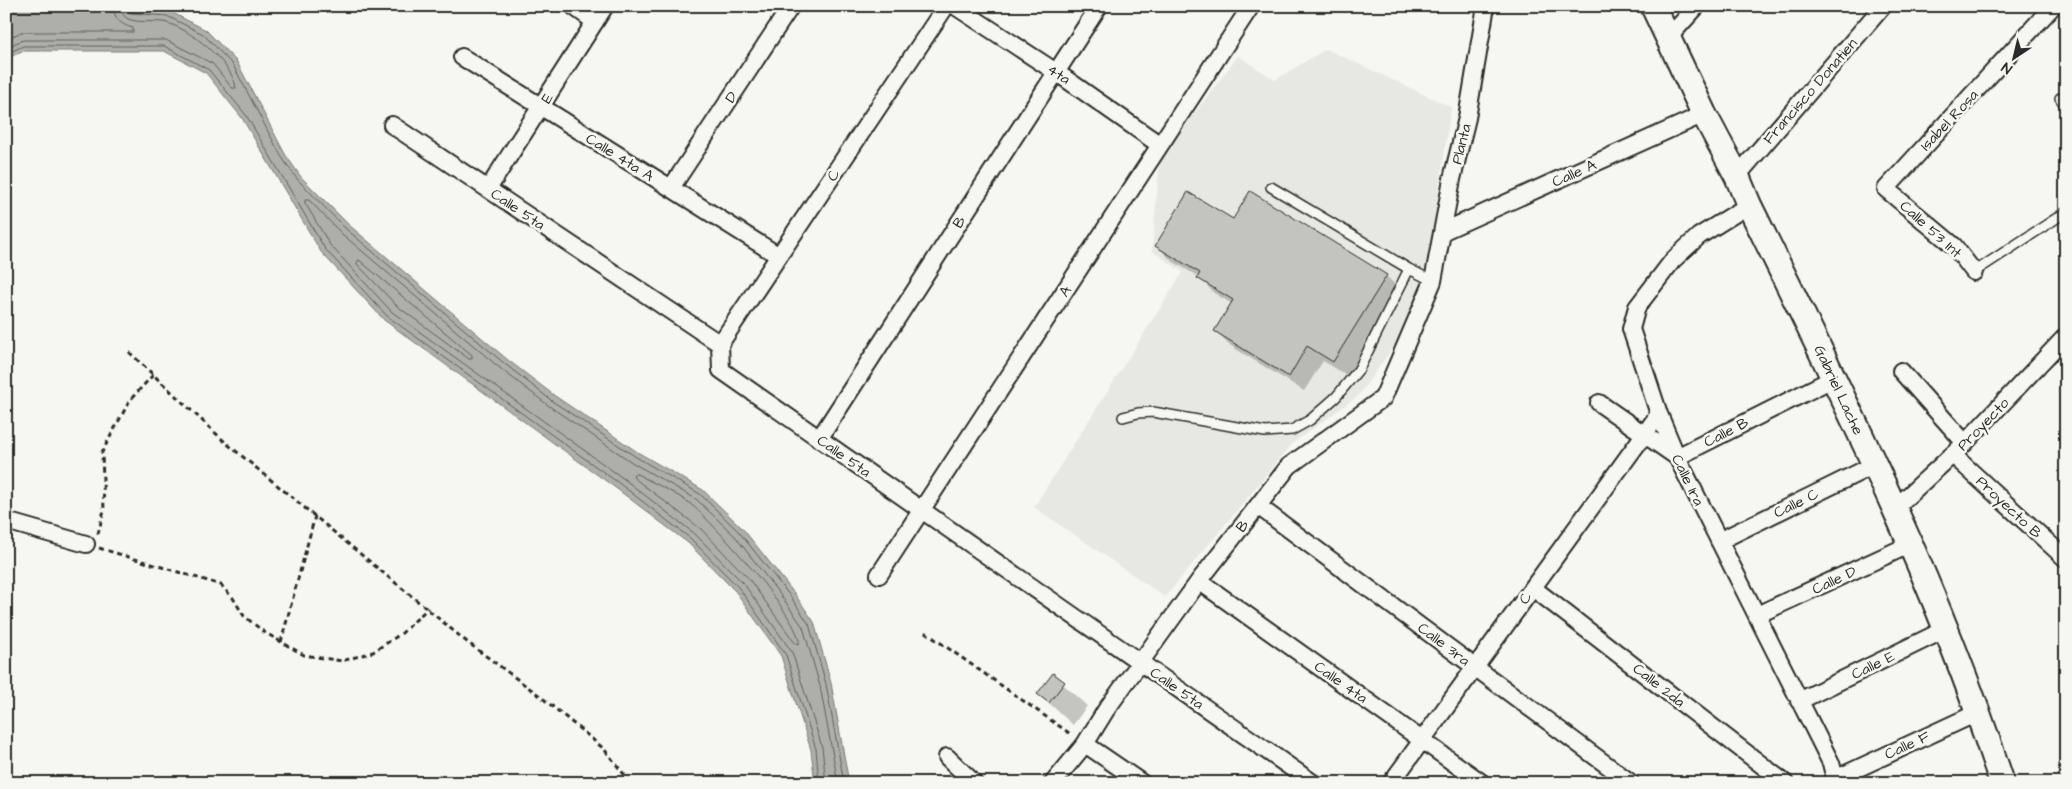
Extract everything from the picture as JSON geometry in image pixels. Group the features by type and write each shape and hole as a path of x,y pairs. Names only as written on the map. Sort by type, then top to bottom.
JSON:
{"street":[{"path":"573,6 595,22"},
{"name":"E","path":"488,189 605,6"},
{"name":"D","path":"671,188 791,6"},
{"name":"C","path":"720,344 946,6"},
{"name":"4ta","path":"956,6 1056,72 1160,145"},
{"name":"B","path":"819,439 1099,6"},
{"name":"A","path":"878,575 1251,6"},
{"name":"Planta","path":"1433,281 1444,231 1452,179 1467,118 1486,6"},
{"name":"Gabriel Lache","path":"1653,6 1704,114 1737,176 1749,205 1895,508 1979,712 2002,783"},
{"path":"1668,38 1697,6"},
{"name":"Francisco Donatien","path":"1737,176 1883,6"},
{"name":"Isabel Rosa","path":"1886,189 2053,6"},
{"name":"Calle 4ta A","path":"462,57 778,256"},
{"name":"Calle A","path":"1444,231 1704,114"},
{"name":"Calle 5ta","path":"392,125 720,344 721,370 1314,783"},
{"name":"Calle 53 Int","path":"1886,189 1954,246 1974,272"},
{"name":"Calle 1ra","path":"1749,205 1699,236 1673,260 1637,307 1631,329 1659,414 1677,457 1831,763 1836,781"},
{"name":"B","path":"1053,783 1085,744 1106,710 1142,663 1199,581 1289,466 1383,398 1433,281"},
{"name":"Proyecto","path":"1895,508 1965,444 2065,338"},
{"path":"1901,371 1965,444"},
{"name":"Calle B","path":"1677,457 1834,378"},
{"path":"1599,403 1677,457"},
{"name":"C","path":"1391,783 1659,414"},
{"name":"Proyecto B","path":"1953,455 2066,559"},
{"name":"Calle C","path":"1719,541 1874,465"},
{"name":"Calle 3ra","path":"1258,506 1631,783"},
{"path":"6,521 90,545"},
{"name":"Calle D","path":"1757,615 1911,544"},
{"name":"Calle 4ta","path":"1199,581 1482,783"},
{"name":"Calle 2da","path":"1533,588 1785,783"},
{"name":"Calle E","path":"1799,701 1946,629"},
{"name":"Calle F","path":"1836,781 1979,712"},
{"path":"1085,744 1142,783"},
{"path":"947,757 974,783"}],"lane":[{"path":"2060,98 2066,106"},
{"path":"1272,187 1408,269 1433,281"},
{"path":"1974,272 2066,212"},
{"path":"1123,417 1153,412 1265,432 1292,430 1310,420 1336,397 1359,369 1408,269"}],"path":[{"path":"129,352 225,442 428,608 466,642 540,696 604,749 631,783"},
{"path":"153,375 130,400 102,452 104,510 90,545 221,585 233,598 244,616 304,656 342,661 373,652 402,633 428,608"},
{"path":"281,642 314,516"},
{"path":"925,632 1085,744"}],"shaded area":[{"path":"1326,49 1451,107 1429,256 1406,329 1358,396 1293,443 1165,597 1034,507 1183,272 1152,251 1160,158 1238,56 1275,80"}],"water":[{"path":"6,6 101,6 169,11 206,30 237,62 285,154 301,177 349,225 508,360 555,396 639,453 703,490 743,529 794,593 814,622 831,683 849,783 815,783 811,750 781,656 736,592 688,543 617,489 384,320 321,252 242,118 206,73 164,51 23,51 6,59"}],"building":[{"path":"1250,191 1387,275 1333,362 1307,346 1289,377 1214,331 1233,300 1197,278 1200,273 1155,246 1188,192 1233,219"},
{"path":"1053,673 1065,682 1049,703 1037,694"}]}
